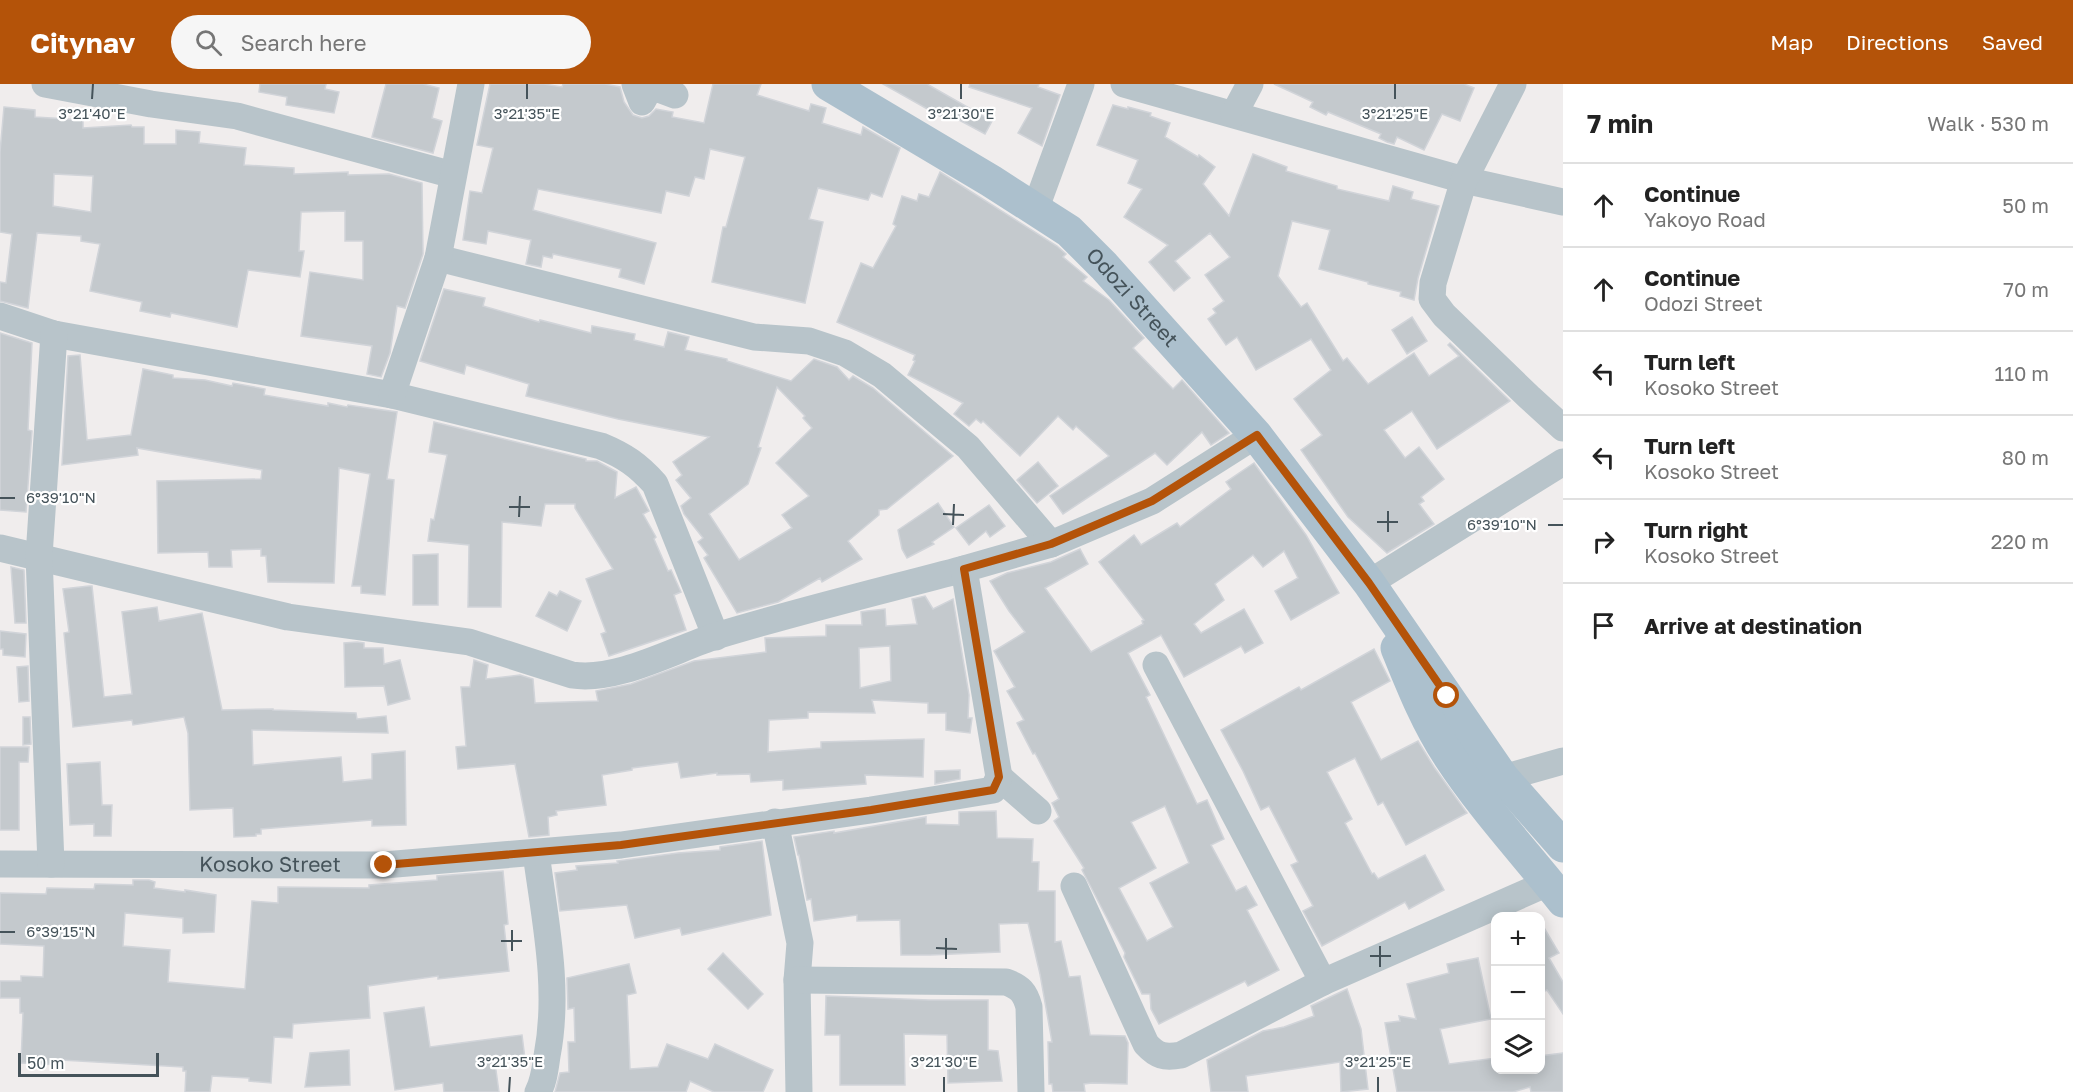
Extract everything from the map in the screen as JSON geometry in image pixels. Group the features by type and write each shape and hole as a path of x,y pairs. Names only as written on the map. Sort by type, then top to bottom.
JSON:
{"main road":[{"name":"Odozi Street","path":"828,84 991,181 1069,231 1257,435 1369,583"},
{"path":"1369,583 1503,778 1563,846"},
{"path":"1369,583 1423,709 1448,755 1485,806 1556,892"}],"street":[{"path":"45,84 151,104 237,116 453,175"},
{"path":"392,395 438,258 471,84"},
{"path":"635,84 642,102 651,86 675,95"},
{"path":"1035,210 1081,84"},
{"path":"1124,84 1464,180 1563,202"},
{"path":"1234,114 1250,84"},
{"path":"1513,84 1464,180 1433,283 1432,300 1469,340 1563,428"},
{"path":"438,258 754,337 809,341 845,353 882,375 968,447 1051,544"},
{"path":"0,316 54,334 392,395 601,446 623,455 641,468 655,484 716,637"},
{"path":"51,864 39,556 54,334"},
{"path":"0,548 288,617 469,642 588,678 610,675 716,637 1051,544 1152,501 1257,435"},
{"path":"1369,583 1563,462"},
{"path":"964,569 999,777 1038,811"},
{"path":"1156,665 1323,982"},
{"path":"1503,778 1563,761"},
{"name":"Kosoko Street","path":"0,864 384,865 536,853 621,845 871,810 993,790 999,777"},
{"path":"775,822 800,943 797,980 799,1092"},
{"path":"536,853 551,964 552,1009 552,1032 542,1083 538,1092"},
{"path":"1074,886 1146,1044 1154,1053 1166,1058 1181,1055 1323,982 1556,892"},
{"path":"797,980 1006,982 1018,986 1025,994 1029,1007 1031,1092"}],"building":[{"path":"260,84 326,84 325,89 339,92 334,113 286,105 287,97 259,92"},
{"path":"386,84 423,84 439,88 432,118 442,121 433,153 372,137"},
{"path":"490,84 544,84 562,87 563,84 605,84 620,87 624,102 633,115 642,118 649,116 656,109 673,112 672,117 704,123 713,84 761,84 757,95 809,111 811,104 826,108 822,123 861,135 863,127 900,148 882,197 871,193 868,200 818,188 809,219 823,222 805,303 712,282 723,227 726,227 745,157 710,149 704,179 695,177 689,196 666,191 661,213 538,189 533,210 656,243 644,284 619,277 621,269 553,254 552,258 543,256 541,267 526,264 531,240 488,231 486,244 463,240 470,191 482,193 493,148 477,145"},
{"path":"883,84 927,84 992,121 985,134 948,114 945,119"},
{"path":"970,84 1039,84 1038,87 1060,95 1042,146 1018,133 1032,108 969,87"},
{"path":"1274,84 1464,84 1474,88 1460,121 1442,114 1424,150 1397,137 1394,144 1387,142 1379,138 1381,134 1328,112 1326,115 1310,107 1313,102"},
{"path":"1113,105 1151,113 1150,116 1170,123 1165,137 1198,157 1199,155 1215,167 1203,184 1229,216 1253,154 1287,167 1286,171 1337,186 1337,189 1389,201 1393,186 1413,192 1411,199 1439,206 1414,300 1400,296 1401,292 1319,269 1330,230 1292,221 1278,276 1301,307 1307,303 1343,361 1347,358 1368,384 1414,353 1429,376 1459,356 1448,345 1450,343 1510,401 1437,449 1412,411 1384,430 1405,458 1419,447 1444,479 1421,497 1424,501 1419,504 1434,524 1387,553 1348,517 1301,450 1322,435 1294,399 1331,370 1311,339 1256,370 1237,337 1226,345 1208,319 1216,313 1213,309 1224,301 1205,275 1230,257 1210,233 1175,261 1190,278 1174,291 1149,262 1168,245 1124,217 1142,189 1128,183 1138,160 1097,145"},
{"path":"4,107 35,110 35,117 83,120 83,128 131,125 132,127 144,127 144,144 176,144 176,130 200,132 199,143 246,148 244,165 294,168 294,174 348,172 348,175 389,174 422,183 423,254 405,308 397,306 390,353 381,377 367,374 372,346 301,336 310,272 363,280 363,241 345,241 345,211 301,212 299,251 304,251 300,277 248,270 237,327 171,313 170,317 140,311 142,302 90,291 100,244 81,241 81,236 37,233 28,308 0,301 0,282 6,283 12,234 0,232 0,152","holes":["54,174 93,176 91,212 53,206"]},
{"path":"940,172 1066,254 1063,257 1087,277 1083,281 1109,300 1144,338 1133,348 1173,389 1182,380 1229,433 1211,445 1202,432 1167,465 1155,453 1063,514 1050,496 1109,456 1076,426 1073,430 1058,416 1020,456 983,421 981,423 976,419 969,426 954,414 963,403 908,375 915,361 913,360 915,355 837,322 861,263 873,268 896,226 893,224 902,196 917,201 919,194 929,197"},
{"path":"444,289 485,298 483,306 539,322 540,320 591,333 592,326 635,334 634,340 664,347 668,332 689,337 685,350 727,359 727,361 791,381 814,359 837,367 849,380 853,376 873,388 953,456 887,509 879,510 879,515 848,541 862,559 822,582 820,578 778,602 737,613 704,558 708,555 698,542 703,538 684,514 681,506 691,498 676,480 682,475 673,462 709,437 618,419 526,396 529,384 466,365 464,374 420,361","holes":["777,387 805,416 803,418 812,428 776,463 809,496 782,515 792,528 739,560 709,514 748,484 761,448 758,447"]},
{"path":"1412,317 1427,341 1407,354 1392,330"},
{"path":"0,333 32,343 28,430 32,431 26,512 0,510"},
{"path":"80,355 87,440 131,435 143,369 173,375 173,378 205,380 232,386 233,383 265,389 264,395 328,406 328,403 397,412 387,479 394,480 385,595 361,593 361,586 352,586 370,474 339,468 334,583 268,582 266,556 261,556 261,549 231,550 232,567 209,567 208,552 158,553 157,481 261,479 262,470 137,448 138,455 62,465 68,356"},
{"path":"434,422 586,459 586,461 597,461 617,472 615,498 636,487 649,511 643,514 656,537 654,539 668,571 671,570 681,592 674,595 686,630 609,656 601,634 606,632 586,579 613,569 575,508 575,504 545,504 541,526 502,522 501,607 468,607 469,545 428,541 431,519 434,520 447,455 429,452"},
{"path":"1038,462 1058,486 1037,503 1017,480"},
{"path":"1254,463 1306,535 1339,593 1291,620 1275,591 1298,578 1284,551 1263,567 1253,555 1215,584 1224,600 1194,624 1201,633 1244,609 1263,643 1245,653 1241,646 1184,677 1161,635 1128,653 1150,695 1146,697 1197,804 1207,800 1224,839 1211,845 1236,891 1246,886 1257,905 1247,910 1279,970 1248,986 1245,981 1159,1024 1151,1009 1150,994 1142,994 1124,957 1125,953 1082,870 1084,868 1054,821 1059,817 1052,803 1059,799 1017,723 1024,720 1007,691 1015,687 994,651 1025,632 990,581 1007,573 1051,562 1080,549 1088,564 1045,588 1091,652 1143,624 1144,620 1099,562 1134,535 1141,545 1177,523 1180,527 1231,489 1226,482","holes":["1165,806 1189,863 1150,883 1173,927 1147,941 1119,888 1156,868 1131,822"]},
{"path":"938,503 954,527 932,542 934,544 907,558 902,549 898,530"},
{"path":"989,505 1005,526 990,537 986,531 969,545 956,528"},
{"path":"438,554 438,605 413,605 413,555"},
{"path":"11,567 24,570 26,623 15,623"},
{"path":"92,586 104,697 132,694 122,612 157,607 159,621 202,613 222,710 273,709 356,713 357,719 386,716 388,733 252,730 253,765 341,757 343,782 372,779 372,754 405,751 406,825 372,826 372,820 261,829 261,834 256,834 256,836 234,837 233,808 190,810 188,733 184,717 133,725 132,720 73,727 64,633 69,632 63,589"},
{"path":"560,591 581,601 567,631 536,616 549,592 557,596"},
{"path":"925,596 933,609 953,599 969,695 968,718 972,718 970,733 946,730 946,713 928,713 928,703 872,700 875,713 808,712 808,718 769,720 768,752 821,748 821,742 924,739 923,777 865,775 866,784 783,790 783,780 751,782 750,774 717,775 717,773 681,778 678,762 632,768 632,770 602,775 606,805 556,811 557,815 548,817 549,835 529,837 515,764 458,769 456,747 466,746 461,687 470,687 474,660 488,665 486,679 520,675 533,679 535,703 598,701 596,691 631,684 694,661 766,652 765,638 826,636 826,625 862,625 861,612 885,609 886,626 917,624 912,599","holes":["890,646 891,681 860,688 859,648"]},
{"path":"0,631 26,634 25,657 3,655 3,649 0,649"},
{"path":"344,643 364,643 364,648 383,648 384,664 400,660 410,699 388,705 384,686 345,687"},
{"path":"1374,649 1390,681 1351,702 1381,760 1418,741 1467,813 1406,845 1383,802 1378,805 1355,758 1327,772 1352,819 1345,823 1372,874 1374,873 1378,879 1425,855 1444,890 1409,909 1405,902 1322,946 1303,911 1313,906 1291,865 1298,862 1269,806 1261,810 1221,730 1299,687 1301,690"},
{"path":"28,666 29,701 19,702 17,667"},
{"path":"23,717 30,717 31,744 23,745"},
{"path":"0,747 29,747 28,762 19,762 19,830 0,830"},
{"path":"100,762 102,805 112,805 111,836 94,836 94,824 70,825 67,764"},
{"path":"960,770 960,779 935,784 935,771"},
{"path":"996,811 997,838 1033,839 1032,862 1039,862 1038,891 1055,891 1055,942 1061,941 1069,977 1080,976 1090,1035 1125,1036 1128,1043 1127,1084 1092,1083 1084,1084 1085,1092 1053,1092 1052,1084 1049,1084 1048,1042 1052,1042 1028,923 999,924 1000,952 901,955 900,920 857,921 857,915 814,921 811,899 807,900 794,837 834,831 834,833 926,817 926,824 959,825 959,812"},
{"path":"762,841 771,915 682,935 680,928 635,938 627,905 560,911 555,873 577,870 576,866 720,850 720,847"},
{"path":"503,871 508,924 504,925 509,971 438,979 438,976 368,986 370,1018 293,1024 292,1038 274,1037 271,1083 249,1081 249,1078 212,1076 210,1092 185,1092 186,1071 183,1071 183,1067 61,1060 61,1065 21,1063 23,1013 20,1013 20,998 0,998 0,981 21,981 21,976 43,977 44,946 0,944 0,893 46,894 47,888 94,889 95,884 133,885 133,880 149,880 155,882 154,888 216,895 214,932 183,933 183,918 125,913 123,946 170,950 168,982 245,989 252,901 278,903 278,887 369,888 369,885 437,880 437,876"},
{"path":"1545,929 1559,953 1549,958 1563,982 1563,1014 1547,990 1545,991"},
{"path":"723,953 763,994 748,1009 708,969"},
{"path":"1478,958 1491,1019 1440,1029 1449,1064 1491,1059 1491,1074 1545,1074 1545,1055 1563,1053 1563,1092 1531,1092 1530,1087 1513,1092 1397,1092 1385,1023 1400,1021 1399,1016 1416,1019 1407,984 1449,973 1447,964"},
{"path":"629,964 636,993 627,995 630,1069 658,1067 667,1044 708,1059 715,1044 773,1070 763,1092 714,1092 690,1081 686,1092 555,1092 560,1073 569,1072 568,1042 575,1042 574,1008 568,1009 567,978"},
{"path":"1347,989 1361,1029 1368,1089 1341,1092 1340,1062 1246,1076 1248,1092 1211,1092 1207,1060 1263,1031 1284,1027 1314,1016 1311,1006"},
{"path":"826,996 988,1000 988,1050 998,1051 1002,1081 948,1083 947,1035 904,1034 905,1085 840,1085 840,1035 825,1035"},
{"path":"424,1007 430,1047 522,1035 525,1059 495,1063 499,1092 444,1092 443,1083 395,1090 384,1013"},
{"path":"349,1050 350,1085 305,1087 310,1053"}],"route":[{"path":"384,865 621,845 871,810 993,790 999,777 964,569 1051,544 1152,501 1257,435 1369,583 1447,696"}]}
